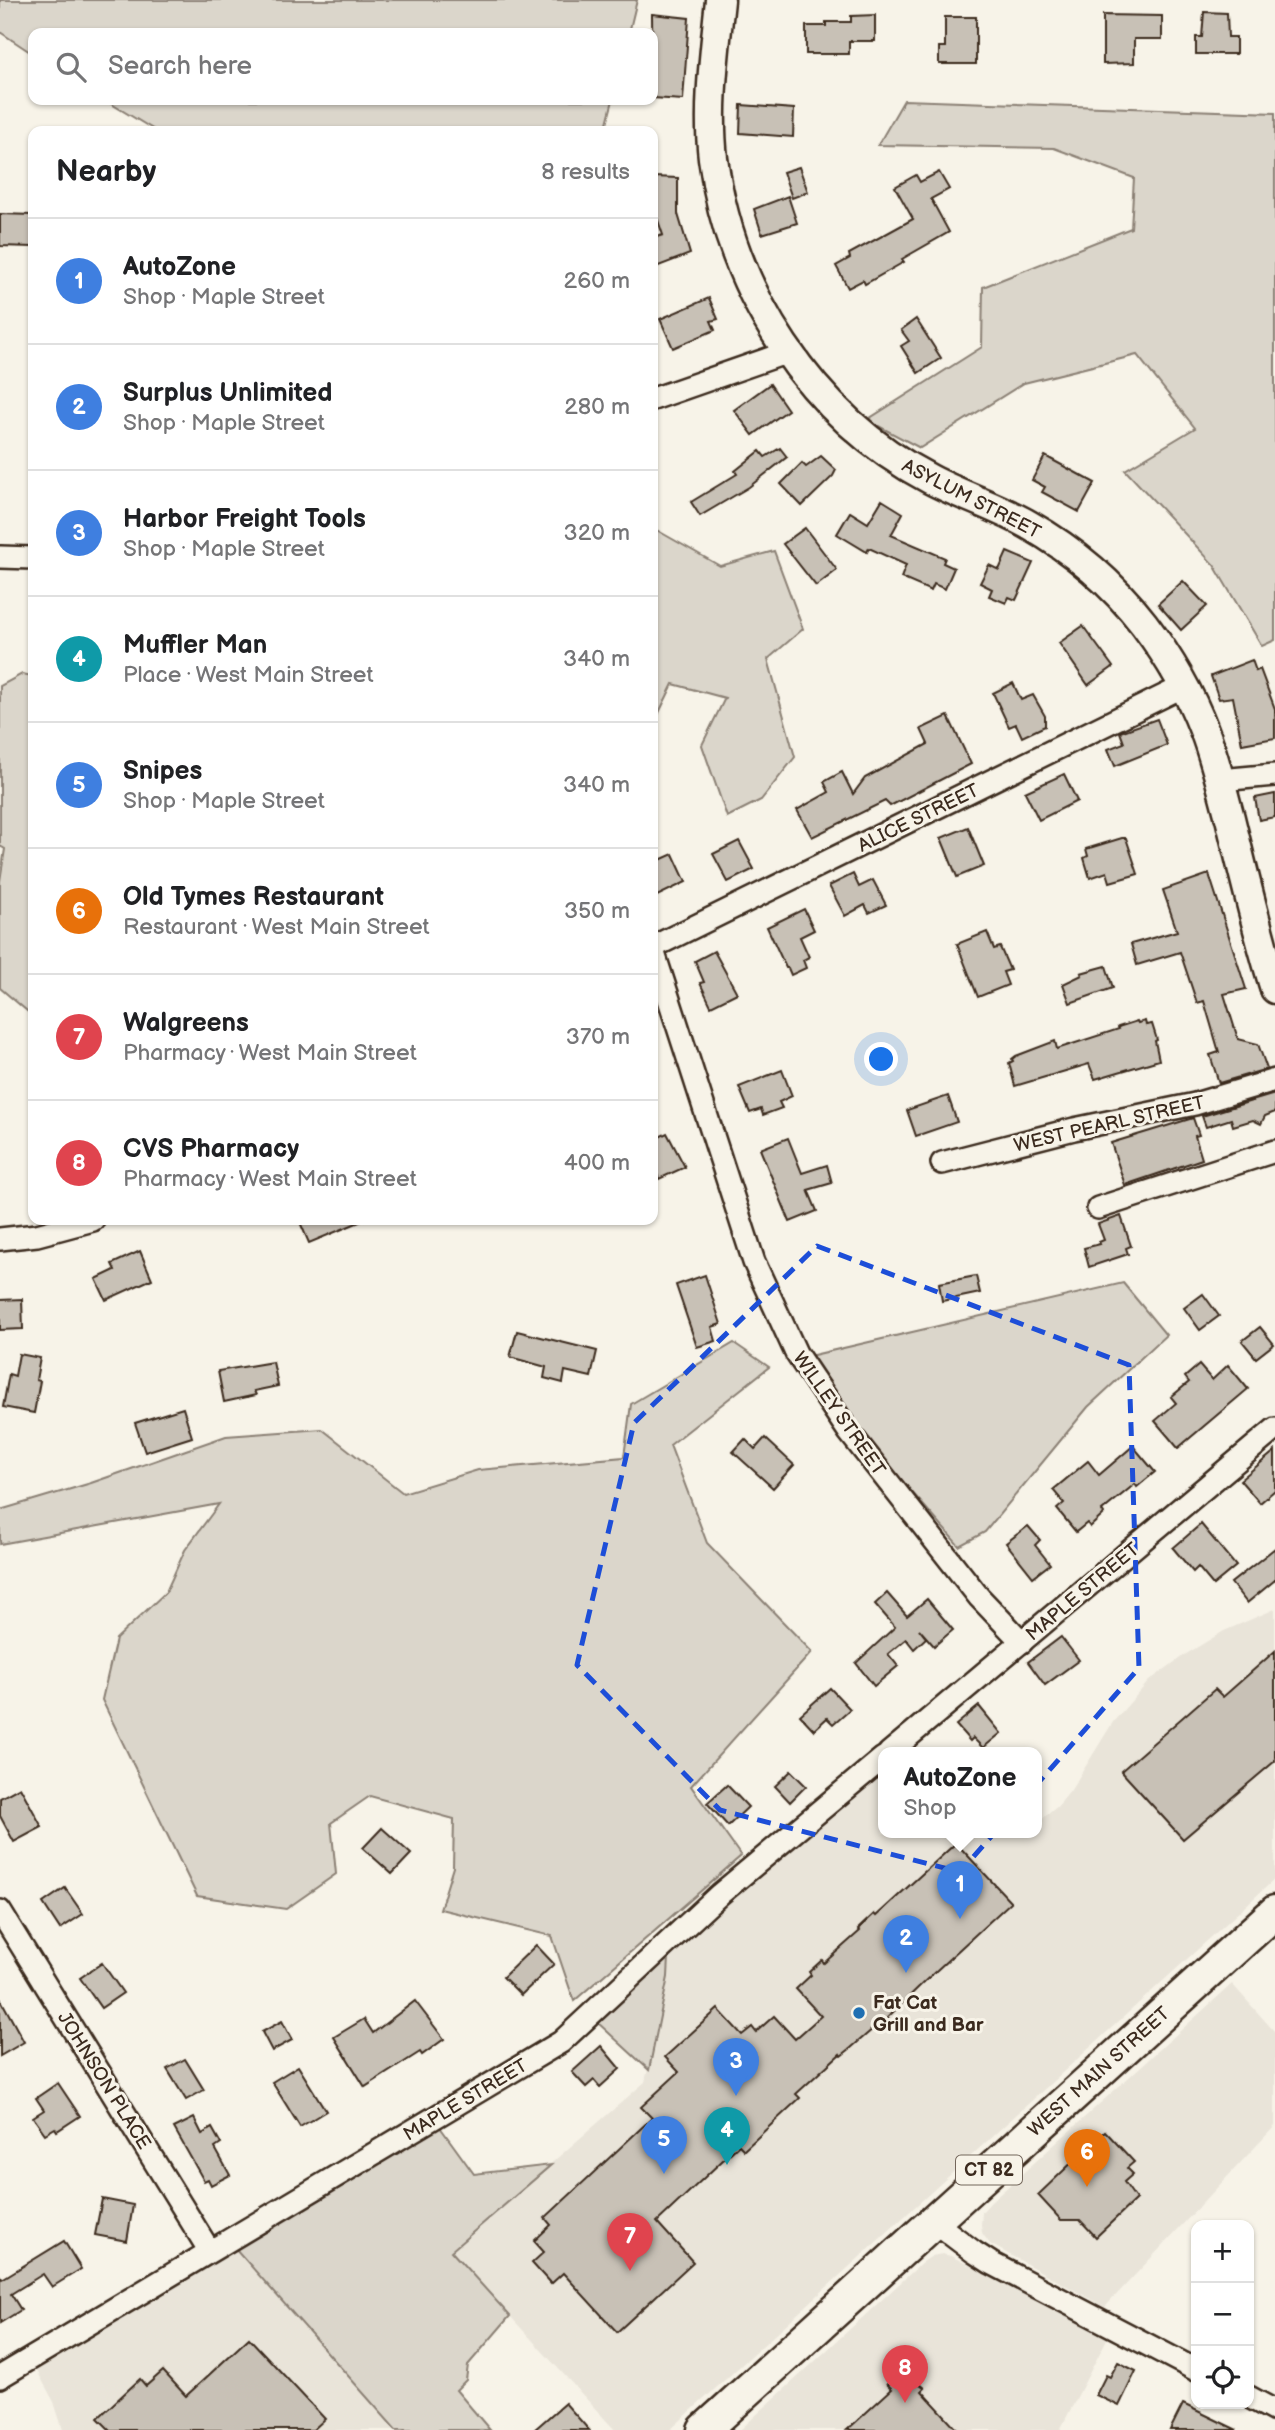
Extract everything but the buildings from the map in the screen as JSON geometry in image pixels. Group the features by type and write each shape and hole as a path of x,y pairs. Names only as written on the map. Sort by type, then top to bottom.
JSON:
{"main road":[{"name":"WEST MAIN STREET","path":"704,2430 1275,1912"}],"street":[{"name":"ASYLUM STREET","path":"720,0 712,80 713,156 727,228 739,262 768,321 788,352 841,412 893,458 931,480 1028,525 1094,571 1144,625 1184,686 1205,730 1275,989"},
{"path":"658,397 788,352"},
{"path":"0,557 28,558"},
{"name":"ALICE STREET","path":"658,947 1184,686"},
{"path":"1220,780 1275,775"},
{"name":"WILLEY STREET","path":"658,964 754,1262 796,1353 849,1432 979,1597 1022,1642"},
{"name":"WEST PEARL STREET","path":"942,1163 1074,1129 1195,1104 1275,1080"},
{"path":"1098,1208 1275,1151"},
{"path":"0,1239 37,1235 74,1225"},
{"name":"MAPLE STREET","path":"896,1747 1275,1429"},
{"name":"MAPLE STREET","path":"0,2377 561,2042 720,1894 878,1762"},
{"name":"JOHNSON PLACE","path":"0,1911 209,2250"},
{"path":"933,2221 983,2258 1191,2367"},
{"path":"1254,2400 1275,2411"}],"highlighted area":[{"path":"817,1246 1129,1365 1139,1668 960,1872 720,1810 577,1665 634,1423"}],"shaded area":[{"path":"0,0 637,0 630,28 28,28 28,51 0,32"},
{"path":"904,100 1275,113 1275,640 1262,646 1214,565 1125,470 1195,428 1137,355 1024,383 920,448 867,420 982,347 983,287 1131,228 1134,178 1054,148 878,145"},
{"path":"113,105 612,105 606,126 148,126"},
{"path":"658,531 720,566 774,551 803,629 768,659 795,757 761,800 727,817 702,745 725,698 673,684 658,715"},
{"path":"22,674 28,675 28,1012 0,988 0,881 5,849 0,846 0,686"},
{"path":"1123,1283 1166,1335 1088,1407 985,1532 959,1546 870,1444 805,1357"},
{"path":"734,1343 769,1367 670,1445 707,1543 812,1652 691,1786 741,1856 574,2001 552,1936 440,1909 453,1867 454,1819 370,1796 331,1823 336,1874 286,1909 197,1896 102,1700 116,1639 166,1592 185,1550 219,1504 0,1544 0,1510 91,1483 226,1436 322,1429 403,1493 478,1470 624,1457 631,1404"},
{"path":"1275,1609 1275,1879 670,2430 615,2430 450,2251 645,2082 666,1989 669,1957 810,1828 878,1772 878,1838 1042,1838 1042,1819 1058,1806 1071,1790 1113,1722 1149,1681 1224,1631"},
{"path":"669,1957 668,1977 649,2070 597,2022"},
{"path":"1232,1984 1275,2032 1275,2126 1105,2307 990,2244 982,2233 981,2225 982,2212 991,2202"},
{"path":"440,2127 474,2174 551,2165 451,2251 510,2316 468,2365 466,2380 456,2390 490,2430 396,2430 235,2248"},
{"path":"235,2248 396,2430 63,2430 54,2402 36,2369"},
{"path":"942,2254 951,2256 1108,2337 1060,2430 740,2430 923,2262"}],"place":[{"name":"AutoZone","path":"960,1919"},
{"name":"Surplus Unlimited","path":"906,1973"},
{"name":"Fat Cat Grill and Bar","path":"859,2013"},
{"name":"Harbor Freight Tools","path":"736,2096"},
{"name":"Muffler Man","path":"727,2165"},
{"name":"Snipes","path":"664,2174"},
{"name":"Old Tymes Restaurant","path":"1087,2187"},
{"name":"Walgreens","path":"630,2271"},
{"name":"CVS Pharmacy","path":"905,2403"}]}
